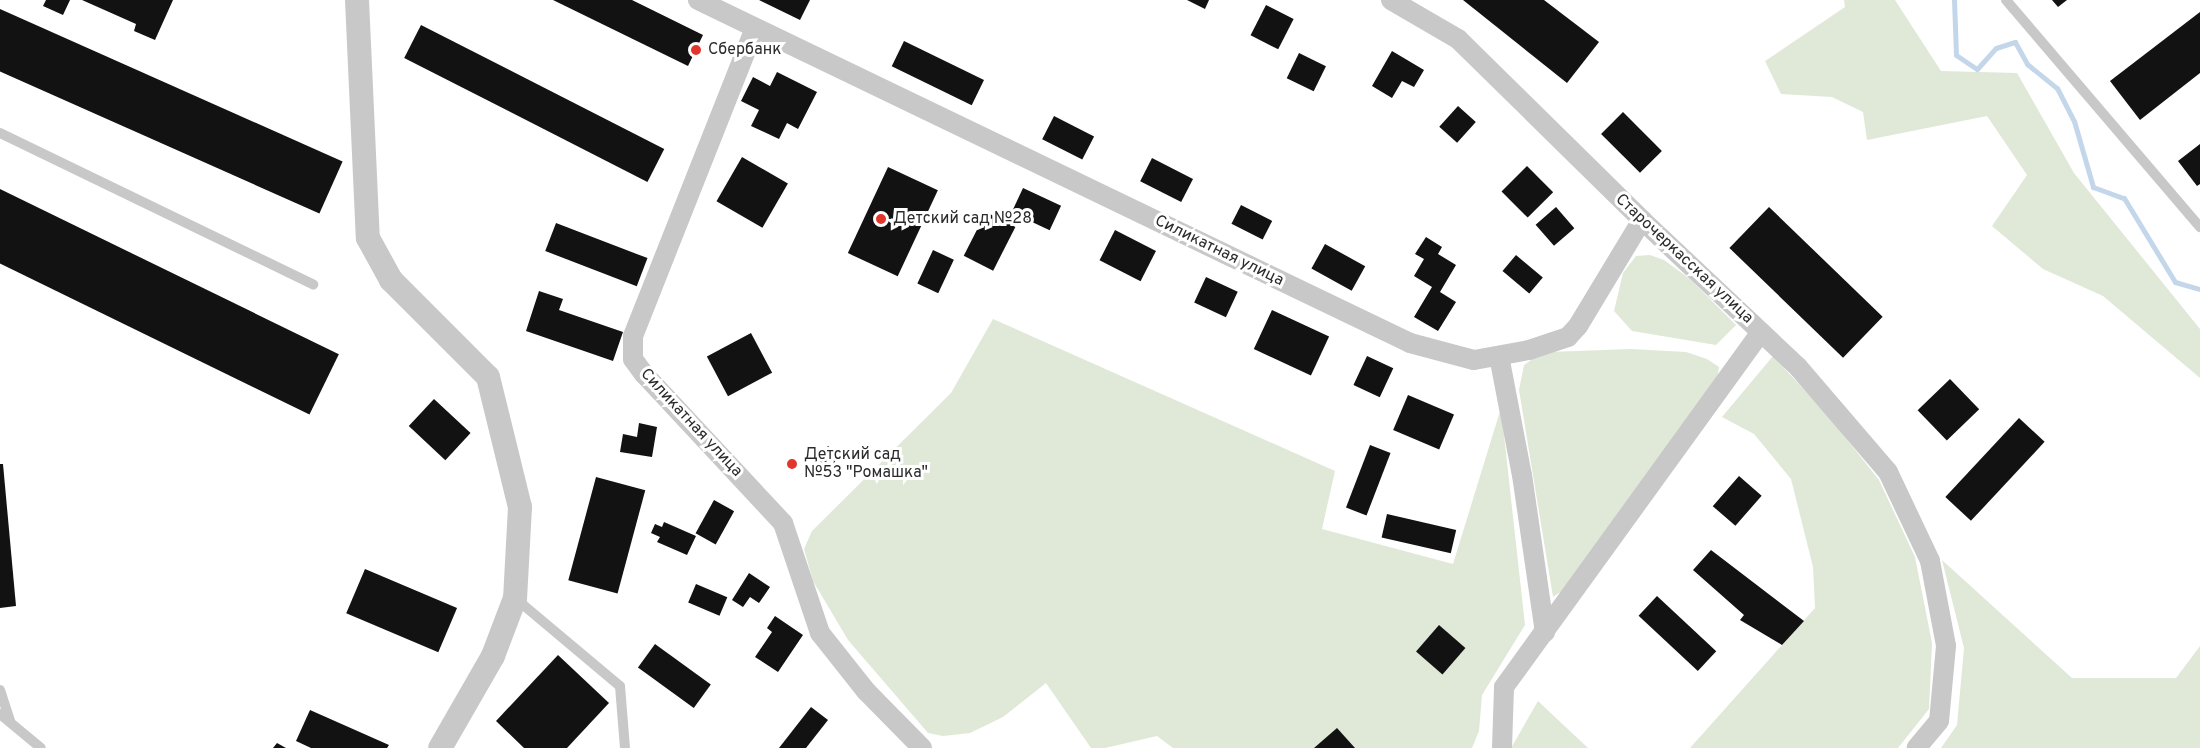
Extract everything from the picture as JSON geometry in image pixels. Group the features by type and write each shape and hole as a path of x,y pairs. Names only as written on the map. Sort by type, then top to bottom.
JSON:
{"street":[{"path":"357,0 368,237 391,280 488,377 520,507 515,598 493,656 440,748"},
{"name":"Силикатная улица","path":"698,0 1410,343 1474,360 1529,350 1568,337 1578,326 1642,220"},
{"name":"Старочеркасская улица","path":"1390,0 1458,39 1642,220 1798,367 1888,472 1930,561 1946,646 1939,721 1916,748"},
{"name":"Силикатная улица","path":"755,28 633,336 633,358 644,374 783,523 820,633 866,691 922,748"},
{"path":"1502,738 1504,687 1761,332"},
{"path":"1499,356 1522,475 1545,632"}],"lane":[{"path":"2006,0 2200,227"},
{"path":"0,134 313,284"},
{"path":"515,598 620,686 625,748"},
{"path":"0,690 10,722"},
{"path":"0,714 40,748"},
{"path":"1493,748 1502,738"}],"green space":[{"path":"1844,0 1895,0 1941,71 2017,73 2074,173 2200,329 2200,378 2103,296 2043,269 1992,226 2027,175 1987,116 1867,140 1863,112 1832,97 1781,94 1765,61 1845,7"},
{"path":"1650,255 1664,260 1690,279 1736,325 1716,345 1632,331 1614,311 1623,273 1636,256"},
{"path":"993,319 1335,471 1322,529 1453,564 1501,408 1525,625 1482,695 1479,731 1472,748 1173,748 1157,736 1105,748 1091,748 1046,683 1003,717 970,733 943,736 928,733 848,640 813,581 804,549 812,531 951,393"},
{"path":"1631,349 1686,352 1707,359 1719,367 1717,380 1562,591 1553,597 1519,390 1524,365 1549,352"},
{"path":"1773,356 1826,413 1879,480 1915,557 1932,643 1929,709 1898,748 1690,748 1815,608 1813,567 1791,479 1754,434 1722,417"},
{"path":"1942,560 2072,678 2176,678 2200,646 2200,748 1941,748 1957,725 1964,648"},
{"path":"1538,701 1588,748 1511,748"}],"building":[{"path":"46,0 70,0 63,15 43,6"},
{"path":"82,0 173,0 155,40 134,31 136,24"},
{"path":"553,0 632,0 703,35 688,66"},
{"path":"759,0 810,0 800,20"},
{"path":"1187,0 1209,0 1205,9"},
{"path":"1463,0 1544,0 1599,42 1567,83"},
{"path":"2052,0 2067,0 2058,7"},
{"path":"1266,5 1294,19 1278,49 1251,35"},
{"path":"0,9 343,162 319,214 0,71"},
{"path":"2200,12 2200,73 2140,120 2110,81"},
{"path":"421,25 664,149 647,182 404,58"},
{"path":"904,41 984,80 972,105 892,66"},
{"path":"1392,51 1424,70 1414,87 1402,81 1392,98 1372,86"},
{"path":"1299,53 1326,66 1314,91 1287,78"},
{"path":"777,72 817,92 798,129 787,123 779,139 751,126 759,110 741,101 753,77 770,86"},
{"path":"1458,106 1476,122 1457,143 1439,127"},
{"path":"1623,112 1662,151 1640,173 1601,134"},
{"path":"1054,116 1094,136 1082,160 1042,139"},
{"path":"2200,144 2200,184 2197,186 2178,161"},
{"path":"742,157 788,184 762,228 716,201"},
{"path":"1152,158 1193,179 1181,202 1140,181"},
{"path":"1527,166 1553,192 1528,218 1502,191"},
{"path":"888,167 938,190 898,276 848,253"},
{"path":"1023,188 1061,206 1050,230 1012,212"},
{"path":"0,189 339,354 309,414 0,264"},
{"path":"1241,205 1272,221 1263,240 1231,224"},
{"path":"1556,207 1574,228 1554,246 1536,225"},
{"path":"1769,207 1883,317 1843,358 1729,248"},
{"path":"986,212 1015,227 993,271 964,256"},
{"path":"556,223 647,258 637,286 545,251"},
{"path":"1115,230 1156,251 1141,281 1100,260"},
{"path":"1426,237 1442,247 1438,254 1456,265 1440,292 1456,302 1438,331 1414,317 1432,287 1414,276 1424,259 1415,254"},
{"path":"1325,244 1365,266 1352,291 1311,268"},
{"path":"933,250 954,260 938,293 917,284"},
{"path":"1516,255 1543,277 1529,294 1503,271"},
{"path":"1206,277 1238,292 1226,317 1194,302"},
{"path":"539,291 563,299 559,310 623,332 613,361 526,331"},
{"path":"1272,310 1329,337 1311,376 1254,349"},
{"path":"751,333 772,373 728,396 707,356"},
{"path":"1367,356 1393,368 1380,397 1353,385"},
{"path":"1950,379 1979,409 1947,440 1918,410"},
{"path":"1408,395 1454,415 1439,450 1393,430"},
{"path":"434,399 471,433 445,460 409,426"},
{"path":"2019,418 2045,442 1971,521 1945,497"},
{"path":"639,423 657,427 652,457 620,452 623,434 637,437"},
{"path":"1370,445 1391,453 1367,515 1346,508"},
{"path":"828,446 840,455 830,469 818,460"},
{"path":"0,464 3,464 16,606 0,608"},
{"path":"1739,476 1762,496 1735,526 1713,506"},
{"path":"596,477 645,490 618,594 568,580"},
{"path":"714,500 734,511 716,544 696,533"},
{"path":"1387,514 1456,530 1451,553 1382,537"},
{"path":"664,522 696,536 687,555 657,542 660,537 651,533 655,524 662,527"},
{"path":"1711,550 1804,621 1782,645 1740,620 1744,615 1693,570"},
{"path":"365,569 457,608 438,652 346,613"},
{"path":"749,573 770,587 759,603 750,597 743,607 732,600"},
{"path":"696,584 727,597 719,616 688,602"},
{"path":"1657,596 1716,651 1698,671 1639,616"},
{"path":"775,616 803,635 778,672 755,657 772,632 767,628"},
{"path":"1439,625 1465,648 1442,674 1416,651"},
{"path":"655,644 711,685 694,708 638,667"},
{"path":"558,655 609,703 567,748 524,748 496,721"},
{"path":"811,707 828,720 806,748 779,748"},
{"path":"310,710 389,745 387,748 311,748 296,741"},
{"path":"1337,728 1355,748 1314,748"},
{"path":"277,743 286,748 273,748"}],"waterway":[{"path":"1954,0 1956,55 1977,69 1996,48 2015,42 2027,64 2057,88 2074,121 2093,187 2124,198 2175,282 2200,289"}],"place":[{"name":"Сбербанк","path":"696,50"},
{"name":"Детский сад №28","path":"881,219"},
{"name":"Детский сад №53 \"Ромашка\"","path":"792,464"}]}
